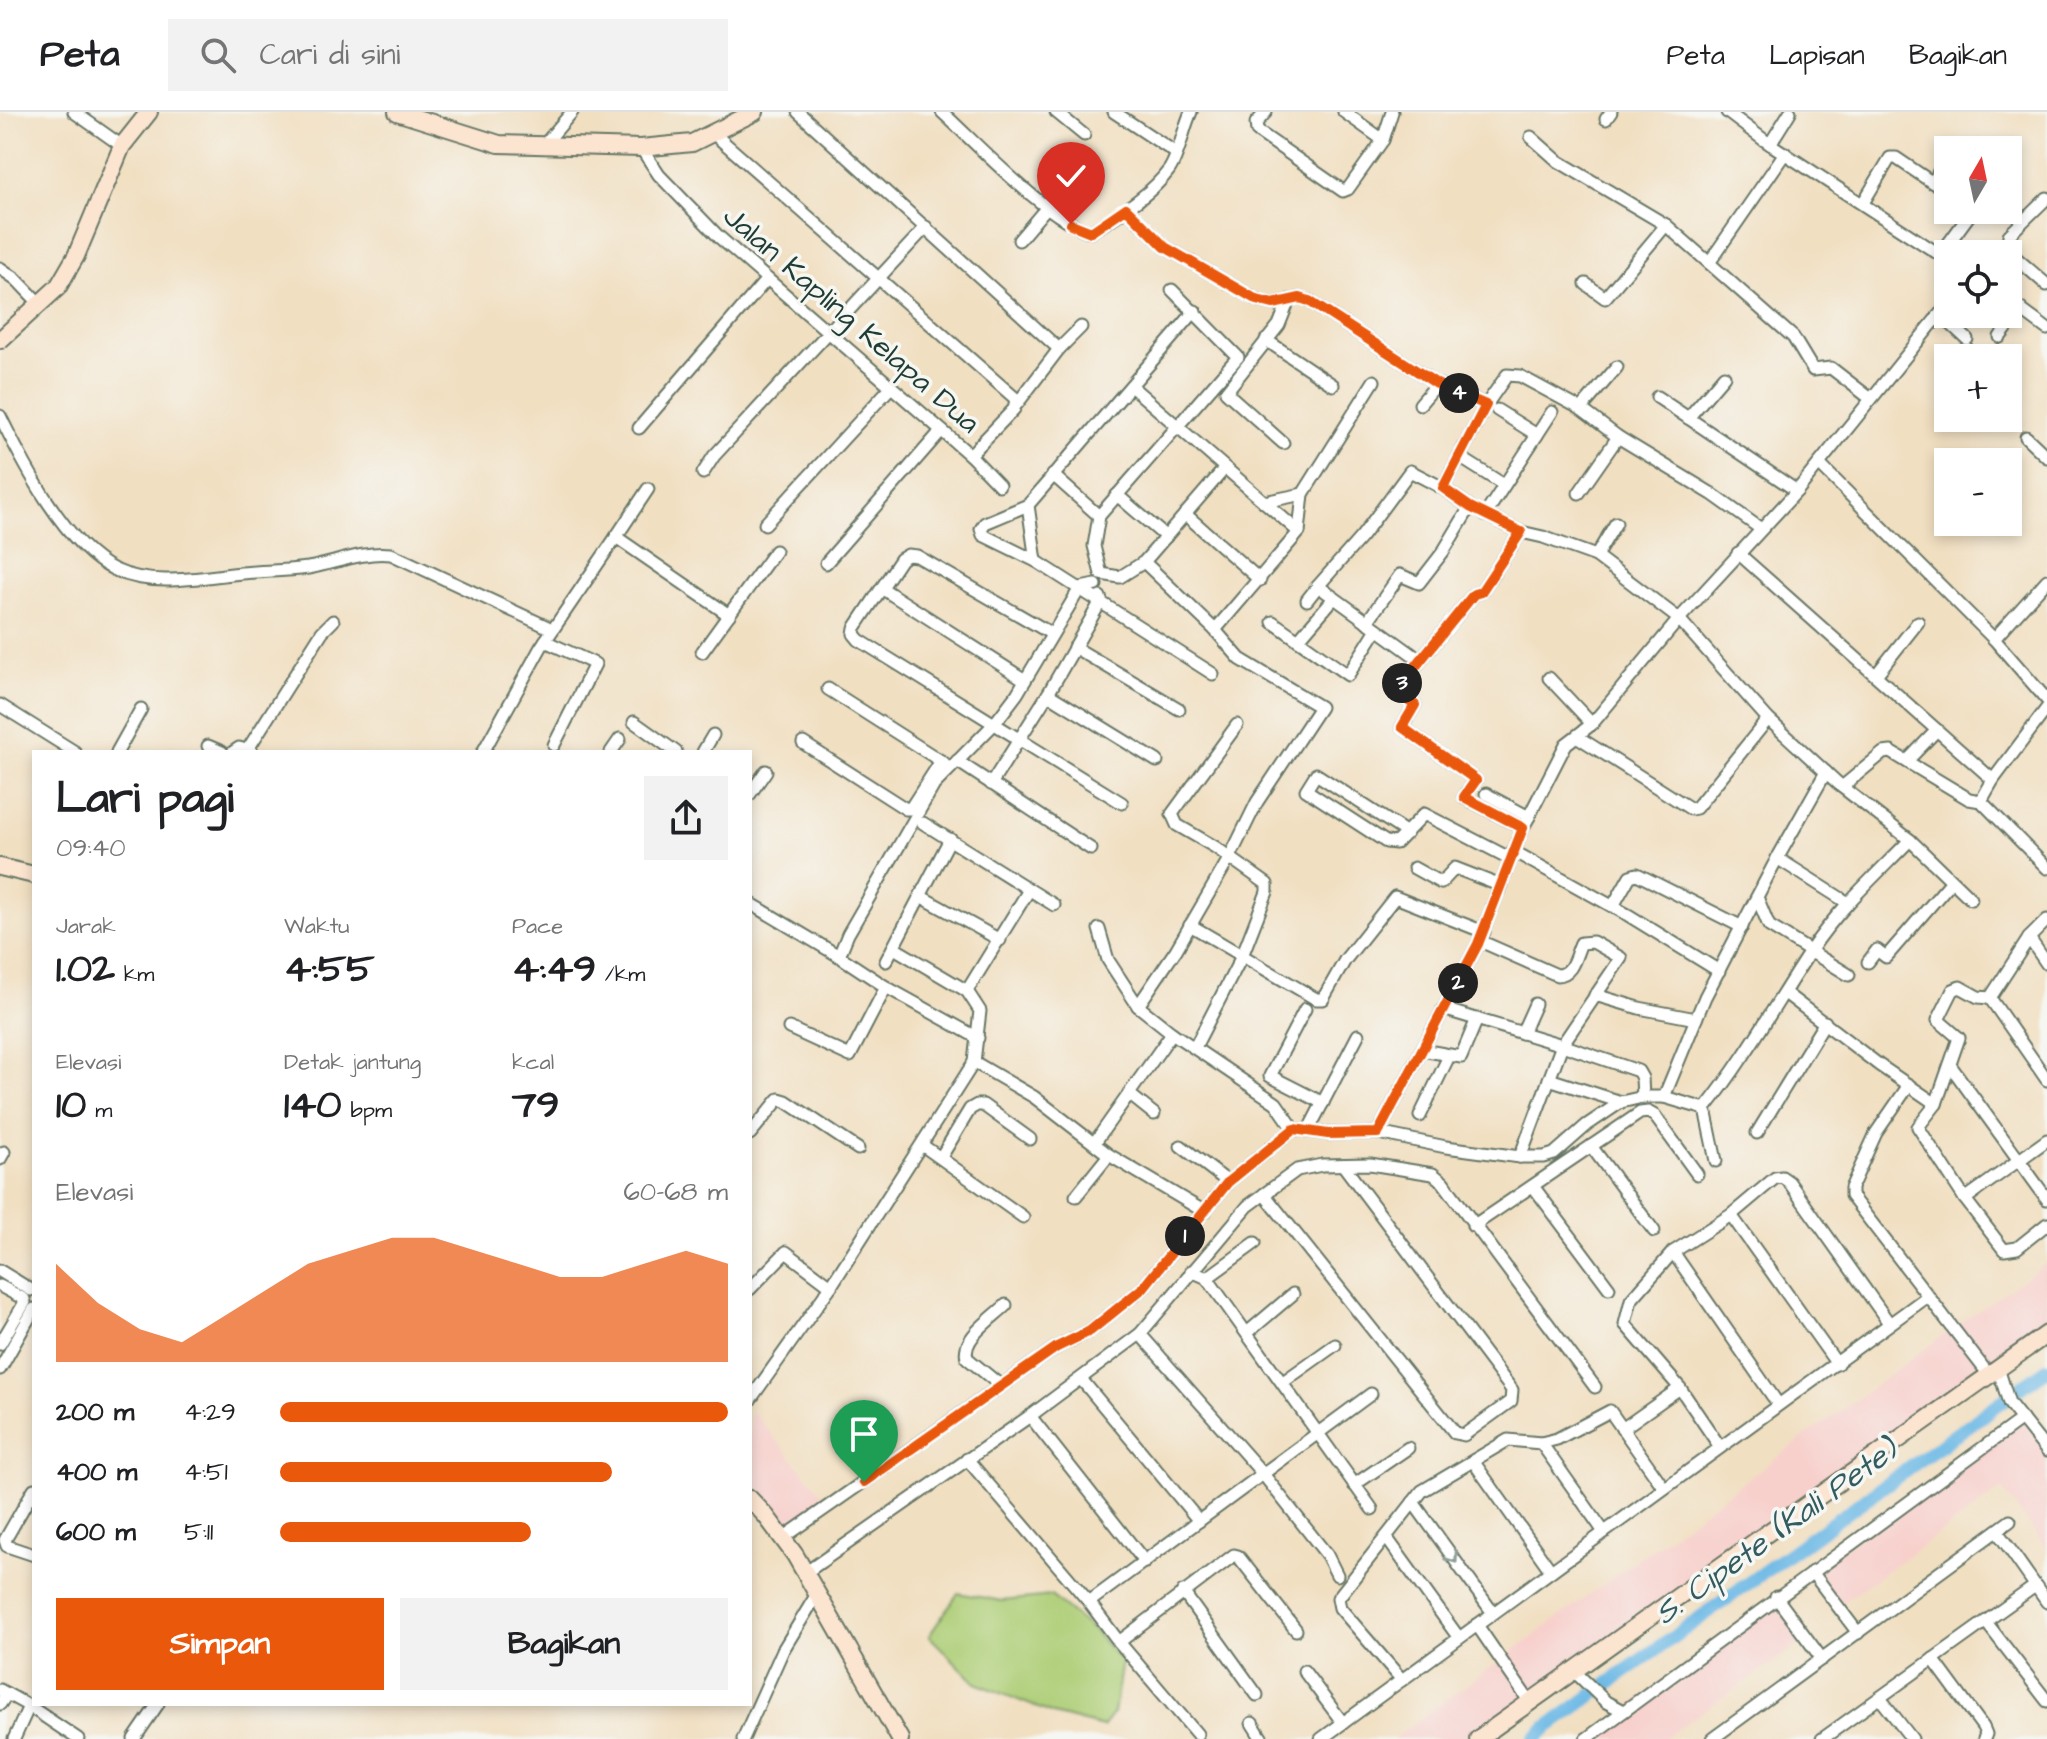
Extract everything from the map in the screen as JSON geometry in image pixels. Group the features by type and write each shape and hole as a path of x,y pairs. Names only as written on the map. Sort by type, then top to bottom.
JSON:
{"main road":[{"path":"0,340 58,287 76,256 122,146 149,112"},
{"path":"398,112 499,144 641,148 692,143 755,112"},
{"path":"0,867 32,875"},
{"path":"1478,1739 1529,1701 1579,1676 2047,1334"},
{"path":"752,1501 783,1538 805,1573 900,1739"}],"street":[{"path":"74,112 122,146"},
{"path":"544,145 572,112"},
{"path":"798,112 1059,349"},
{"path":"942,112 1047,207 1078,229 1091,232 1126,208 1170,169 1191,112"},
{"path":"1056,112 1084,135"},
{"path":"1114,112 1176,153"},
{"path":"1266,112 1256,123 1257,131 1343,191 1348,189 1383,140 1392,112"},
{"path":"1344,112 1383,140"},
{"path":"1727,112 1770,144 1934,251"},
{"path":"1770,144 1790,112"},
{"name":"Jalan Kapling Kelapa Dua","path":"641,148 659,175 719,237 970,455 1017,404 1016,399 713,133"},
{"path":"1531,137 1558,161 1666,225 1793,337 1813,370 1831,368 1871,399"},
{"path":"1709,263 1785,153"},
{"path":"1863,203 1890,158 1896,158 1930,183 1934,182"},
{"path":"2046,200 2009,235 2007,243 2008,251 2047,285"},
{"path":"1019,240 1047,207"},
{"path":"1126,208 1165,247 1242,293 1273,304 1300,298 1309,301 1437,384 1491,407 1537,435"},
{"path":"1586,284 1605,298 1666,225"},
{"path":"703,473 714,456 926,227"},
{"path":"0,268 40,304"},
{"path":"639,428 767,279"},
{"path":"991,784 1048,694 1101,601 1094,546 1099,516 1238,357 1172,290"},
{"path":"1283,443 1226,392 1279,325 1289,300"},
{"path":"2022,310 2047,329"},
{"path":"1195,311 1028,505 985,523 981,529 983,535 1036,561 1213,674"},
{"path":"1378,1133 1482,937 1526,822 1566,744 1592,724 1679,619 1797,491 1934,321"},
{"path":"1017,404 1059,349 1081,327"},
{"path":"1959,328 1967,339"},
{"path":"2000,337 2007,328"},
{"path":"1266,340 1333,385"},
{"path":"1581,409 1617,367"},
{"path":"1443,488 1507,375 1512,374 1581,409 1618,437 1712,494 1761,529"},
{"path":"1688,418 1724,376"},
{"path":"1215,630 1299,532 1303,494 1374,381"},
{"path":"1420,404 1437,384"},
{"path":"1131,386 1299,532"},
{"path":"765,524 891,387"},
{"path":"1657,397 1797,491"},
{"path":"1485,515 1552,412"},
{"path":"0,416 19,455 54,509 80,542 117,571 157,579 190,579 307,568 376,552 391,554 552,629"},
{"path":"826,563 941,431"},
{"path":"1579,493 1618,437"},
{"path":"2026,437 2047,457"},
{"path":"970,455 999,485"},
{"path":"1466,461 1504,485"},
{"path":"1819,464 1994,639 2047,700"},
{"path":"803,743 910,809 950,763 995,723 1025,680 1080,588 1098,580 1120,577 1144,562 1225,468"},
{"path":"1307,600 1362,536 1410,471 1443,488 1470,507 1521,532 1552,539 1596,556 1679,619 1768,719 1842,787 1910,840 1971,899"},
{"path":"1053,475 1099,516"},
{"path":"484,750 552,629 648,489"},
{"path":"1264,502 1303,494"},
{"path":"1117,495 1166,537"},
{"path":"1028,505 1036,561"},
{"path":"1273,622 1348,675 1400,575 1419,583 1443,552 1470,507"},
{"path":"1185,514 1260,580"},
{"path":"1596,556 1616,523"},
{"path":"1521,532 1481,592 1474,594 1395,692 1415,705 1402,727 1476,780 1464,797 1526,822"},
{"path":"616,537 729,615"},
{"path":"702,652 775,551"},
{"path":"1738,553 1993,780"},
{"path":"1052,634 917,556 908,555 901,559 854,634 859,640 1122,803"},
{"path":"1138,1006 1230,857 1257,802 1320,707 1240,659 1215,630 1144,562"},
{"path":"1994,639 2047,580"},
{"path":"1318,586 1420,660"},
{"path":"883,589 1025,680"},
{"path":"1298,640 1334,598"},
{"path":"250,750 322,632 333,621"},
{"path":"1876,675 1918,622"},
{"path":"545,641 595,664 554,745"},
{"path":"1074,647 1179,709"},
{"path":"1549,678 1592,724"},
{"path":"828,689 950,763 991,784 1091,849"},
{"path":"1048,694 1157,761"},
{"path":"0,705 72,750"},
{"path":"1981,801 2047,708"},
{"path":"118,750 141,709"},
{"path":"1578,737 1691,809 1696,808 1768,719"},
{"path":"634,722 673,750"},
{"path":"1195,1047 1242,956 1267,892 1267,884 1177,825 1172,814 1237,725"},
{"path":"1907,761 1937,730"},
{"path":"704,750 713,735"},
{"path":"612,750 620,739"},
{"path":"208,746 217,750"},
{"path":"1842,787 1883,753 1891,752 1969,799 1981,801 2047,868"},
{"path":"839,956 848,934 934,785 950,763"},
{"path":"752,791 766,771"},
{"path":"1664,1097 1719,971 1777,858 1826,772"},
{"path":"1407,833 1316,774 1306,790 1386,842 1396,843 1407,833 1424,814 1613,906 1719,971"},
{"path":"1486,794 1526,822"},
{"path":"923,823 1054,905"},
{"path":"886,961 950,839"},
{"path":"1705,1109 1729,1079 1811,950 1848,903 1910,840"},
{"path":"1777,858 1848,903"},
{"path":"1414,868 1441,883 1455,868 1501,886"},
{"path":"1613,906 1630,876 1637,874 1742,927"},
{"path":"1868,962 1877,950 1886,957 1951,882"},
{"path":"967,991 1029,890"},
{"path":"920,896 1000,940"},
{"path":"1190,925 1316,999 1323,999 1345,960 1395,897 1557,975 1570,971 1581,943 1593,942 1621,958 1562,1045 1520,1157"},
{"path":"1757,897 1769,926 1849,975"},
{"path":"752,904 886,987 978,1038"},
{"path":"1990,998 2029,938 2047,920"},
{"path":"1099,929 1108,960 1138,1006 1172,1033 1276,1103 1294,1129"},
{"path":"2029,938 2047,964"},
{"path":"752,1397 831,1286 974,1062 980,1011 967,991 894,948"},
{"path":"789,1028 850,1056 886,987"},
{"path":"1990,998 1978,997 1960,987 1953,990 1938,1020 1959,1038 1936,1104 1918,1127 1965,1199 2004,1250 2017,1248 2047,1224"},
{"path":"1785,993 1936,1104"},
{"path":"1595,995 1639,1008 1696,1019"},
{"path":"1990,998 2047,1080"},
{"path":"1522,1033 1535,1004"},
{"path":"1305,1009 1270,1076 1323,1103"},
{"path":"1443,1009 1638,1071 1642,1078 1643,1097"},
{"path":"1422,1050 1458,1057 1463,1054 1477,1019"},
{"path":"1757,1133 1825,1022"},
{"path":"1095,1142 1172,1033"},
{"path":"1308,1131 1358,1035"},
{"path":"1420,1116 1449,1056"},
{"path":"974,1062 1034,1097 1109,1155 1205,1212"},
{"path":"1950,1065 2047,1199"},
{"path":"1549,1079 1621,1102"},
{"path":"1909,1085 1876,1133 1851,1188 1851,1196 1928,1296 1996,1372 2009,1403 2047,1451"},
{"path":"1129,1094 1154,1114"},
{"path":"783,1538 1057,1347 1090,1331 1143,1288 1228,1182 1294,1129 1328,1134 1378,1133 1446,1147 1520,1157 1550,1156 1621,1102 1643,1097 1664,1097 1705,1109"},
{"path":"752,1132 779,1099 858,1149"},
{"path":"941,1157 970,1109 977,1105 983,1105 1030,1139"},
{"path":"1705,1109 1716,1161"},
{"path":"1473,1226 1640,1113 1648,1112 1655,1116 1697,1174"},
{"path":"1965,1199 2047,1140"},
{"path":"922,1145 1023,1217"},
{"path":"1181,1146 1228,1182"},
{"path":"1591,1146 1654,1231"},
{"path":"1076,1196 1109,1155"},
{"path":"805,1573 1030,1416 1140,1334 1248,1206 1297,1170 1322,1165 1370,1164 1433,1174 1443,1182 1595,1387"},
{"path":"1264,1194 1455,1433 1464,1435 1511,1401 1512,1390 1343,1165"},
{"path":"1720,1447 1680,1388 1625,1324 1631,1300 1673,1252 1731,1215 1775,1178 1782,1177 1789,1182 1889,1323"},
{"path":"1533,1186 1609,1288"},
{"path":"1731,1215 1837,1364"},
{"path":"1207,1278 1255,1243"},
{"path":"752,1287 786,1252 831,1286"},
{"path":"1673,1252 1778,1404"},
{"path":"0,1271 31,1296"},
{"path":"1191,1271 1207,1278 1372,1509"},
{"path":"0,1286 31,1296"},
{"path":"1247,1333 1293,1294"},
{"path":"0,1344 31,1296"},
{"path":"0,1369 31,1296"},
{"path":"1321,1739 1928,1296"},
{"path":"1001,1386 967,1358 965,1351 967,1342 1006,1305"},
{"path":"1140,1334 1263,1474 1327,1555 1337,1575"},
{"path":"1283,1382 1335,1345"},
{"path":"1081,1379 1199,1521"},
{"path":"1622,1429 1680,1388"},
{"path":"1089,1602 1371,1394"},
{"path":"1402,1680 1340,1608 1338,1598 1422,1491 1508,1440 1541,1443 1557,1439 1610,1411 1664,1488"},
{"path":"1030,1416 1145,1562"},
{"path":"1586,1739 2022,1419"},
{"path":"1541,1443 1604,1532"},
{"path":"1354,1485 1408,1448"},
{"path":"967,1459 1197,1734"},
{"path":"1473,1461 1551,1571"},
{"path":"32,1493 5,1540 7,1546 32,1554"},
{"path":"1413,1502 1493,1613"},
{"path":"1712,1739 2010,1521"},
{"path":"1997,1531 2047,1602"},
{"path":"1386,1537 1459,1638"},
{"path":"1119,1642 1236,1554 1296,1630"},
{"path":"1812,1572 1858,1633"},
{"path":"1826,1738 2035,1586"},
{"path":"1183,1592 1257,1695"},
{"path":"743,1739 783,1650 817,1594"},
{"path":"1776,1597 1822,1659"},
{"path":"1986,1622 2047,1701"},
{"path":"1477,1625 1529,1701"},
{"path":"1933,1659 1987,1737"},
{"path":"1304,1671 1343,1723"},
{"path":"1579,1676 1606,1702 1623,1711"},
{"path":"2,1696 29,1706 74,1738"},
{"path":"1880,1698 1912,1739"},
{"path":"14,1739 29,1706"},
{"path":"134,1739 157,1706"},
{"path":"1252,1723 1262,1739"}],"shaded area":[{"path":"2047,1263 2047,1333 1478,1739 1393,1739 1952,1329"},
{"path":"752,1413 827,1500 788,1529 752,1488"},
{"path":"2022,1419 2047,1451 2047,1548 2002,1489 1837,1606 1812,1572"},
{"path":"1776,1597 1807,1639 1663,1739 1586,1739"}],"green space":[{"path":"958,1593 1002,1601 1051,1596 1094,1631 1122,1661 1114,1713 1103,1727 1053,1714 976,1683 929,1636"}],"waterway":[{"name":"S. Cipete (Kali Pete)","path":"1535,1739 2047,1369"}],"route":[{"path":"864,1482 1057,1347 1090,1331 1143,1288 1228,1182 1294,1129 1328,1134 1378,1133 1478,944 1523,828 1464,797 1476,780 1402,727 1415,705 1395,692 1474,594 1481,592 1521,532 1470,507 1443,488 1486,405 1437,384 1309,301 1300,298 1273,304 1242,293 1165,247 1126,208 1091,232 1071,224"}]}
